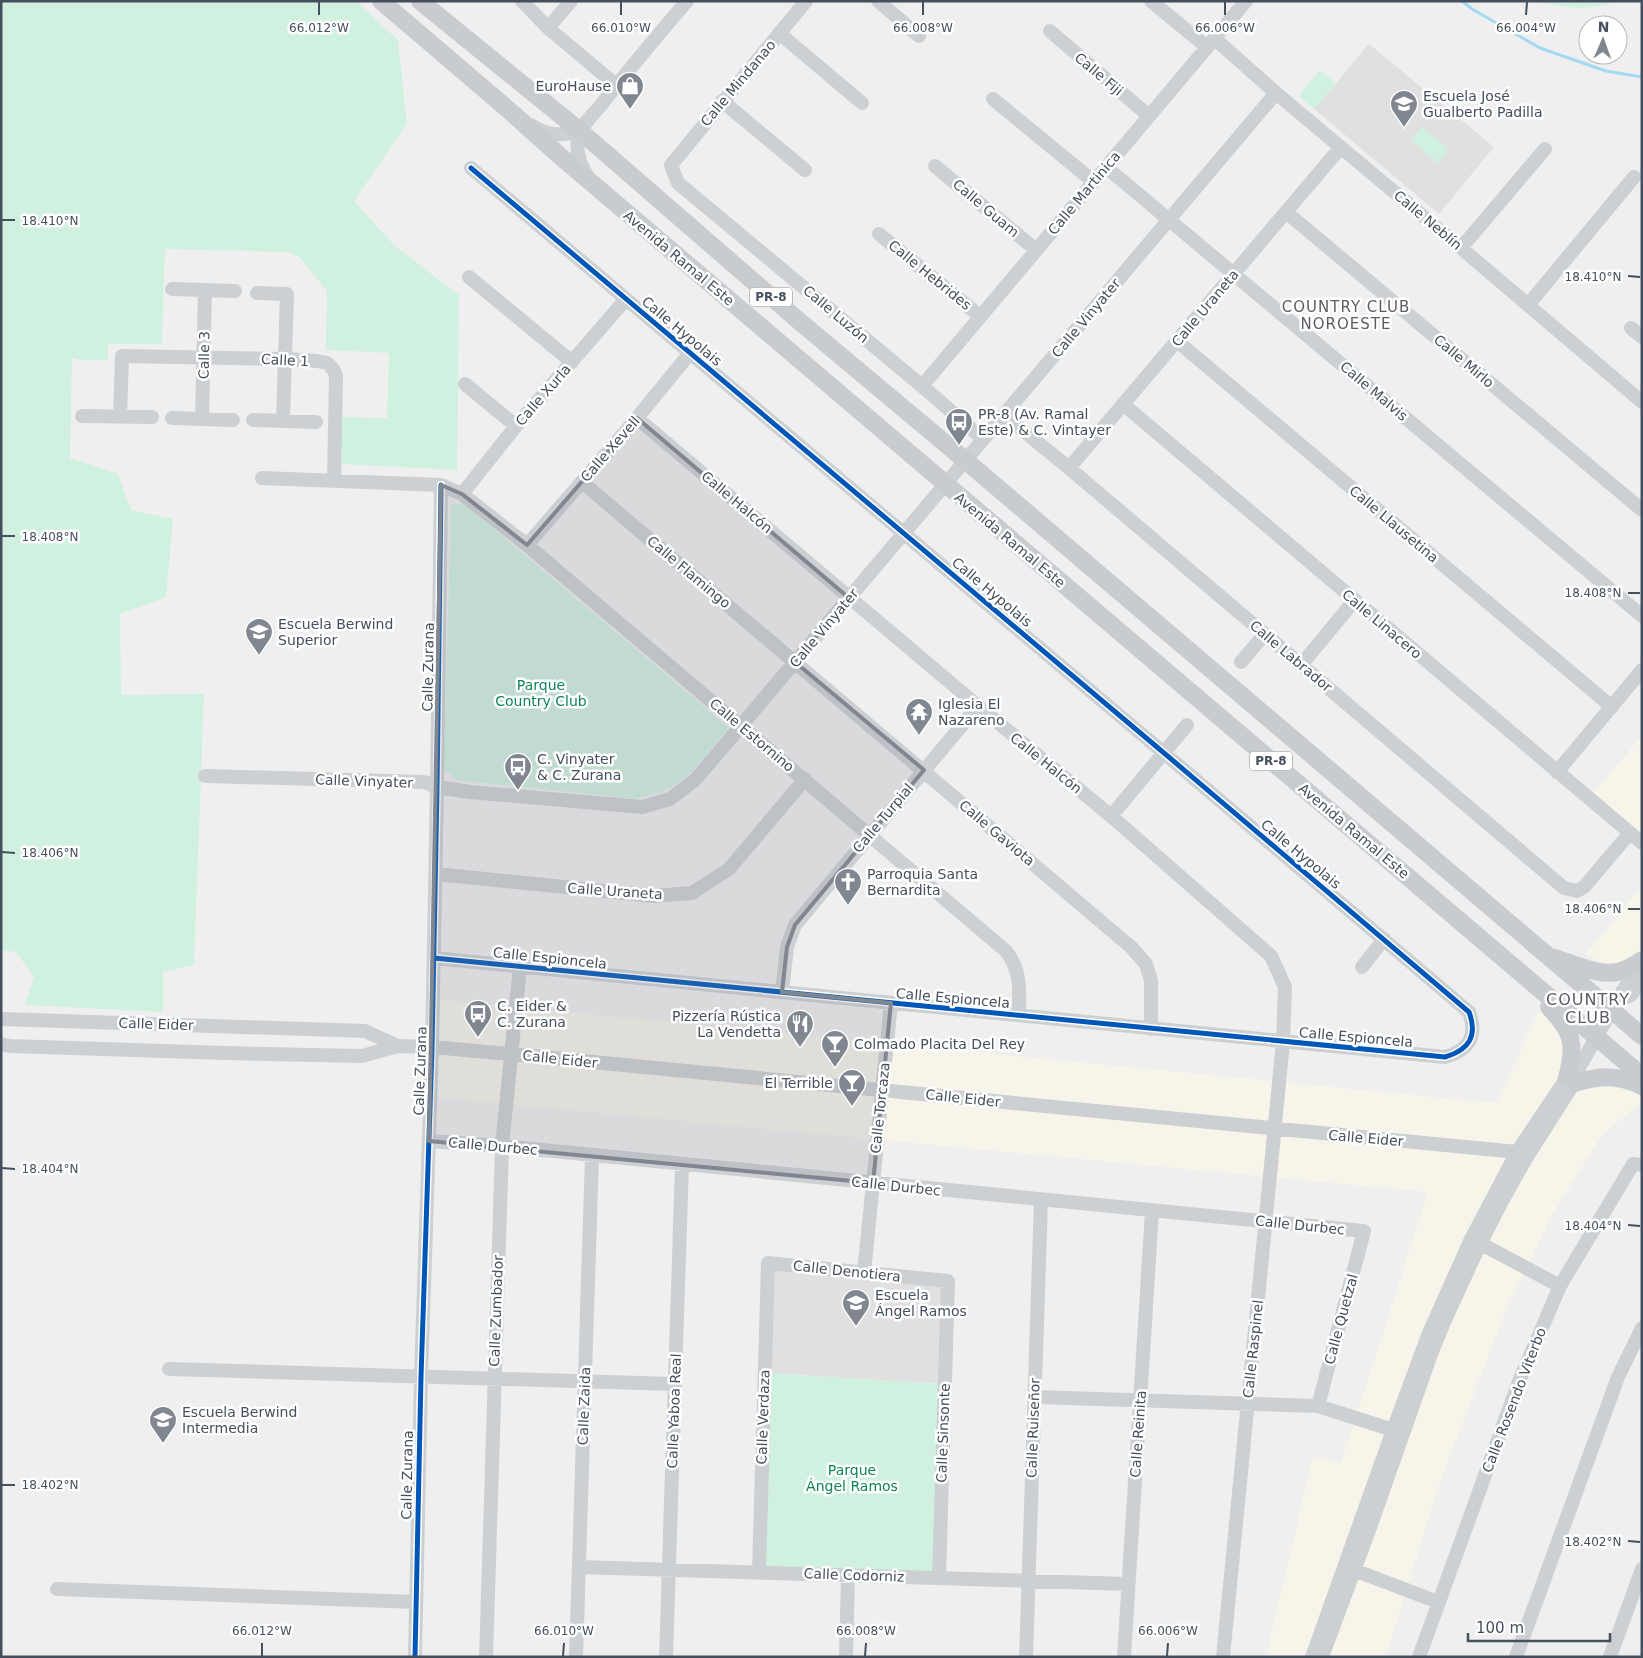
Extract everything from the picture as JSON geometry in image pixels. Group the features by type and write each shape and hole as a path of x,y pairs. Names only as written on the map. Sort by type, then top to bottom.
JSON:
{"main road":[{"name":"Avenida Ramal Este","path":"381,1 594,186 1642,1076"},
{"name":"PR-8","path":"420,1 580,131 792,315 1548,956 1615,1006 1642,1036"},
{"path":"1548,956 1589,969 1609,972 1625,970 1642,962"},
{"path":"1522,973 1537,995 1556,1014 1570,1036 1573,1052 1572,1078 1610,1076 1622,1078 1642,1086"}],"street":[{"path":"522,1 548,28 616,85"},
{"path":"548,28 571,1"},
{"path":"594,186 577,151 580,131 687,1"},
{"name":"Calle Mindanao","path":"671,165 806,1"},
{"path":"878,1 919,36"},
{"name":"Calle Neblín","path":"1151,1 1211,43 1276,93 1642,402"},
{"name":"Calle Martinica","path":"922,386 1246,1"},
{"name":"Calle Fiji","path":"1050,32 1149,116"},
{"path":"779,33 862,103"},
{"name":"Calle Vinyater","path":"205,776 424,782 437,787 642,807 670,799 696,779 1276,93"},
{"path":"993,99 1094,182"},
{"path":"722,101 805,170"},
{"path":"510,112 537,130 552,135 580,131"},
{"name":"Calle Uraneta","path":"1069,468 1341,147"},
{"path":"1461,248 1545,149"},
{"name":"Calle Luzón","path":"671,165 678,183 984,439"},
{"name":"Calle Guam","path":"936,166 1036,250"},
{"name":"Calle Malvis","path":"1106,167 1642,616"},
{"name":"Calle Hypolais","path":"471,168 1469,1012 1473,1034 1466,1046"},
{"path":"1528,305 1634,177"},
{"name":"Calle Mirlo","path":"1286,212 1642,510"},
{"name":"Calle Hebrides","path":"879,234 980,316"},
{"path":"469,277 572,362"},
{"path":"172,289 235,291"},
{"name":"Calle 3","path":"202,419 205,291"},
{"path":"257,293 287,294 284,420"},
{"name":"Calle Xurla","path":"462,494 516,426 626,299"},
{"name":"Calle Llausetina","path":"1177,341 1612,707"},
{"name":"Calle Xevell","path":"527,545 637,418 690,353"},
{"name":"Calle 1","path":"120,416 122,356 286,359 327,363 336,376 334,480"},
{"path":"465,384 516,426"},
{"name":"Calle Linacero","path":"1123,404 1629,834 1642,843"},
{"name":"Calle Labrador","path":"1004,415 1564,888 1576,891 1584,887 1629,834"},
{"path":"82,416 152,417"},
{"path":"172,418 233,420"},
{"name":"Calle Halcón","path":"637,418 1111,816 1271,956 1285,987 1283,1042"},
{"path":"253,420 316,422"},
{"name":"Calle Estornino","path":"262,478 441,486 462,494 527,545 1006,951 1013,960 1019,982 1019,1015"},
{"name":"Calle Flamingo","path":"582,482 795,662"},
{"name":"Calle Zurana","path":"414,1657 436,874 441,486"},
{"path":"1301,665 1354,601"},
{"path":"1241,662 1264,635"},
{"name":"Calle Gaviota","path":"795,662 1132,947 1146,964 1151,980 1151,1029"},
{"path":"1558,772 1642,670"},
{"name":"Calle Turpial","path":"782,992 787,947 795,925 978,706"},
{"path":"1111,816 1188,725"},
{"name":"Calle Uraneta","path":"436,874 654,896 692,893 729,869 805,779"},
{"path":"1362,967 1384,940"},
{"name":"Calle Espioncela","path":"434,958 1445,1057 1456,1054 1466,1046"},
{"path":"1322,1657 1393,1430 1429,1332 1522,1154 1572,1078 1623,990 1642,962"},
{"name":"Calle Zumbador","path":"486,1657 502,1146 520,967"},
{"path":"1615,1006 1631,995 1642,980"},
{"name":"Calle Torcaza","path":"864,1273 891,1003"},
{"name":"Calle Eider","path":"1,1019 365,1031 398,1046"},
{"name":"Calle Raspinel","path":"1222,1657 1283,1042"},
{"name":"Calle Eider","path":"1,1044 10,1046 225,1054 362,1056 398,1046 432,1047 1522,1154"},
{"name":"Calle Durbec","path":"429,1141 502,1146 1364,1232"},
{"name":"Calle Zaida","path":"576,1657 592,1156"},
{"name":"Calle Yaboa Real","path":"666,1657 682,1164"},
{"name":"Calle Rosendo Viterbo","path":"1419,1657 1520,1378 1560,1286 1633,1164 1642,1165"},
{"name":"Calle Ruiseñor","path":"1026,1657 1040,1200"},
{"name":"Calle Reinita","path":"1124,1657 1152,1211"},
{"name":"Calle Quetzal","path":"1318,1406 1364,1232"},
{"path":"1476,1241 1560,1286"},
{"path":"1312,1657 1350,1568 1476,1241"},
{"name":"Calle Denotiera","path":"768,1263 948,1281 948,1288"},
{"name":"Calle Verdaza","path":"759,1572 768,1263"},
{"name":"Calle Sinsonte","path":"939,1577 948,1288"},
{"path":"1516,1657 1618,1377 1642,1328"},
{"path":"168,1369 674,1384"},
{"path":"1034,1397 1318,1406 1393,1430"},
{"name":"Calle Codorniz","path":"579,1567 668,1568 1128,1584"},
{"path":"1350,1568 1438,1602"},
{"path":"1610,1657 1642,1569"},
{"path":"846,1657 848,1575"},
{"path":"57,1589 416,1602"}],"highlighted area":[{"path":"637,418 849,598 795,662 924,770 795,925 787,947 782,992 891,1003 873,1183 429,1141 441,485 462,494 527,545"}],"shaded area":[{"name":"Escuela José Gualberto Padilla","path":"1369,44 1494,147 1439,214 1314,109"},
{"path":"1642,736 1642,837 1590,796"},
{"path":"1642,886 1642,991 1586,954"},
{"path":"433,999 1496,1103 1539,1011 1562,1022 1588,1066 1602,1076 1642,1089 1642,1101 1600,1138 1553,1213 1504,1315 1439,1485 1386,1657 1266,1657 1313,1456 1341,1464 1428,1192 431,1097"},
{"name":"Escuela Ángel Ramos","path":"768,1263 948,1281 945,1384 765,1373"}],"green space":[{"path":"1,1 356,1 398,40 407,124 354,201 395,246 459,295 457,470 342,464 340,417 387,418 389,353 326,350 327,291 299,257 287,252 165,249 162,344 108,344 108,360 80,360 72,358 70,458 118,474 131,510 173,519 166,597 120,614 121,695 204,694 194,965 163,972 163,1012 25,1005 34,977 16,952 1,950"},
{"path":"1535,1 1616,1 1597,7 1576,8 1554,6"},
{"path":"1320,70 1336,84 1314,109 1299,96"},
{"path":"1422,127 1449,149 1438,163 1411,140"},
{"name":"Parque Country Club","path":"463,503 729,728 693,770 671,788 637,799 456,780 444,769 451,505"},
{"name":"Parque Ángel Ramos","path":"765,1373 945,1384 939,1577 759,1571"}],"waterway":[{"path":"1462,1 1472,9 1540,48 1606,71 1642,77"}],"cycle path":[{"path":"434,958 1445,1057 1466,1046 1472,1035 1472,1021 1469,1012 471,168"},
{"path":"415,1657 421,1377 432,1047 441,485"}],"place":[{"name":"EuroHause","path":"630,110"},
{"name":"Escuela José Gualberto Padilla","path":"1404,128"},
{"name":"PR-8 (Av. Ramal Este) & C. Vintayer","path":"959,446"},
{"name":"Escuela Berwind Superior","path":"259,656"},
{"name":"Iglesia El Nazareno","path":"919,736"},
{"name":"C. Vinyater & C. Zurana","path":"518,791"},
{"name":"Parroquia Santa Bernardita","path":"848,906"},
{"name":"C. Eider & C. Zurana","path":"478,1038"},
{"name":"Pizzería Rústica La Vendetta","path":"800,1048"},
{"name":"Colmado Placita Del Rey","path":"835,1068"},
{"name":"El Terrible","path":"852,1107"},
{"name":"Escuela Ángel Ramos","path":"856,1327"},
{"name":"Escuela Berwind Intermedia","path":"163,1444"}],"district":[{"name":"COUNTRY CLUB NOROESTE","path":"1346,316"},
{"name":"COUNTRY CLUB","path":"1588,1008"}]}
